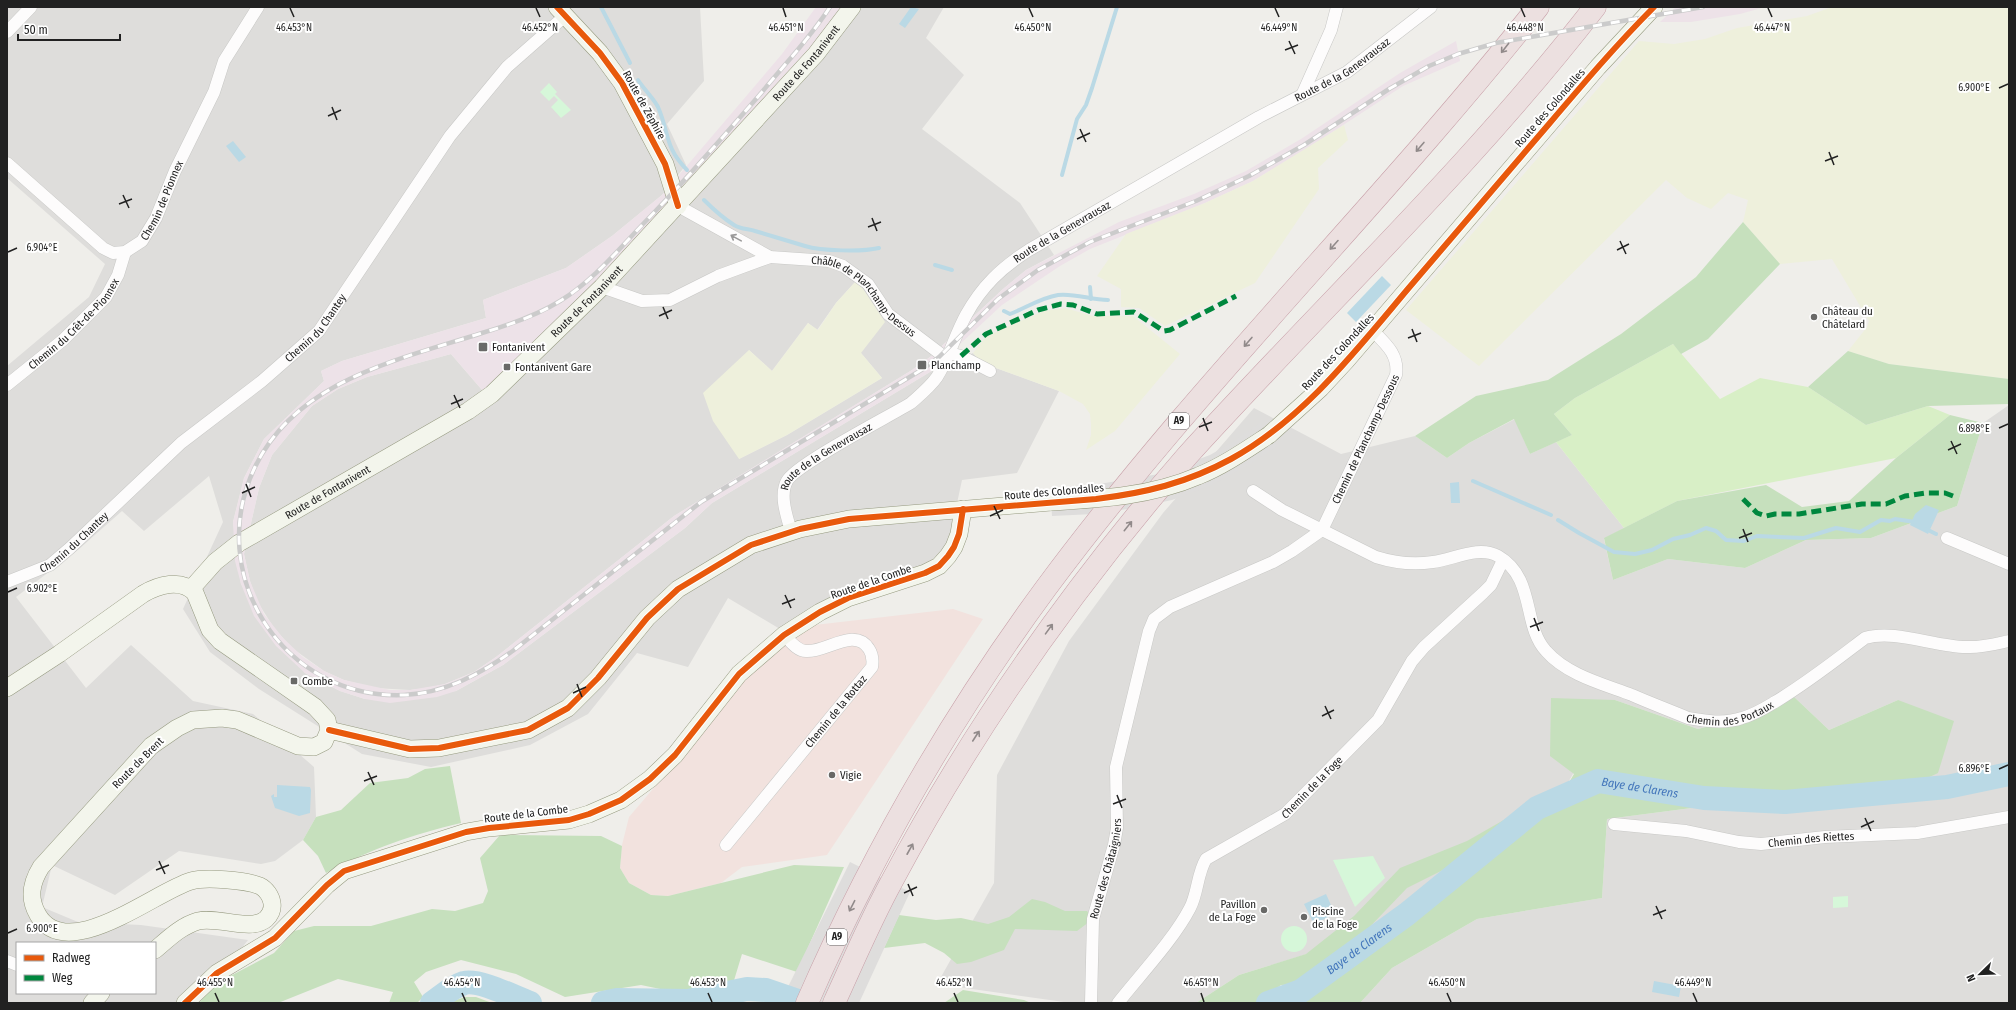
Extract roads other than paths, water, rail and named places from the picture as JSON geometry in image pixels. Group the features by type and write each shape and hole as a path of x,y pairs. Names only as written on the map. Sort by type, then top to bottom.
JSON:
{"highway":[{"name":"A9","path":"807,1003 840,930 904,807 957,718 1006,644 1087,535 1165,438 1405,166 1493,63 1538,7"},
{"name":"A9","path":"834,1003 891,882 966,752 1029,656 1111,546 1143,507 1232,407 1485,138 1536,80 1595,7"},
{"path":"794,1003 840,930"},
{"path":"842,1003 860,947"}],"street":[{"path":"7,32 31,7"},
{"name":"Chemin de Pionnex","path":"125,252 142,241 156,218 175,171 214,92 224,61 258,7"},
{"name":"Route de Fontanivent","path":"191,589 215,562 239,543 468,411 489,396 602,287 678,206 816,54 852,7"},
{"path":"1304,93 1326,44 1337,7"},
{"name":"Route de la Genevrausaz","path":"791,532 784,493 790,476 811,461 911,403 936,377 970,310 990,281 1005,266 1029,250 1259,117 1347,72 1431,7"},
{"name":"Route des Colondalles","path":"329,730 410,749 439,748 528,730 568,708 598,678 648,618 678,589 751,545 791,532 849,519 1130,495 1198,477 1232,459 1269,435 1321,388 1373,331 1598,67 1654,7"},
{"name":"Route de Zéphire","path":"561,11 600,53 622,83 664,164 678,206"},
{"name":"Chemin du Chantey","path":"7,582 28,575 50,565 181,443 262,381 319,331 450,136 507,67 561,11"},
{"path":"7,163 103,248 114,253 125,252"},
{"name":"Châble de Planchamp-Dessus","path":"678,206 770,257"},
{"name":"Chemin du Crêt-de-Pionnex","path":"7,385 63,340 106,297 118,275 125,252"},
{"name":"Châble de Planchamp-Dessus","path":"602,287 642,301 670,300 718,276 770,257 829,261 843,266 868,284 888,314 942,354 961,356 990,371"},
{"name":"Chemin de Planchamp-Dessous","path":"1154,620 1170,607 1292,551 1322,530 1396,376 1396,364 1394,357 1388,347 1373,331"},
{"path":"1253,490 1282,510 1376,557 1390,562 1412,564 1434,562 1475,553 1492,554 1503,560"},
{"name":"Route de la Combe","path":"186,1003 217,973 275,938 327,885 344,871 466,832 489,828 569,820 589,814 621,800 650,779 675,755 739,674 784,635 820,612 848,598 925,574 939,566 954,547 959,534 963,509"},
{"path":"1947,538 2008,561"},
{"name":"Chemin des Portaux","path":"1503,560 1518,577 1524,589 1537,635 1545,650 1552,657 1587,678 1688,718 1706,722 1742,719 1760,710 1793,691 1865,638 1873,636 1895,637 1966,648 2009,640"},
{"name":"Chemin de la Foge","path":"1118,1003 1184,918 1196,895 1203,864 1206,859 1285,814 1378,720 1412,661 1424,647 1487,589 1503,560"},
{"path":"7,688 59,654 149,590 167,585 179,584 191,589 215,635 227,646 315,707 328,720 329,730"},
{"name":"Route des Châtaigniers","path":"1091,1003 1093,919 1114,845 1117,828 1116,767 1149,631 1154,620"},
{"name":"Chemin de la Rottaz","path":"726,844 872,667 872,656 869,649 859,641 844,641 806,651 798,648 784,635"},
{"name":"Route de Brent","path":"156,949 176,933 197,921 208,920 246,924 259,923 265,919 272,910 271,898 260,886 210,878 200,879 182,884 109,923 86,931 68,932 57,930 47,925 40,919 35,909 31,891 41,867 151,746 185,724 206,718 237,720 290,744 305,747 314,747 321,744 327,738 329,730"},
{"name":"Chemin des Riettes","path":"1614,824 1686,831 1739,842 1761,844 1825,838 1917,833 2009,817"}],"water":[{"path":"911,7 919,9 905,28 899,24"},
{"path":"233,141 246,157 239,162 226,146"},
{"path":"1382,276 1391,285 1356,322 1347,313"},
{"path":"1459,482 1460,503 1451,503 1450,483"},
{"path":"1926,505 1939,510 1928,534 1910,525 1915,514"},
{"path":"277,785 310,787 310,813 299,816 275,808 271,796 274,794 274,797 277,797"},
{"path":"1326,894 1335,914 1314,924 1304,904"},
{"path":"1654,981 1681,986 1679,997 1652,992"}],"waterway":[{"path":"601,7 630,63"},
{"path":"1062,175 1077,119 1086,105 1117,7"},
{"path":"638,80 658,107 674,154 687,170"},
{"path":"704,200 736,226 812,248 842,250 879,248"},
{"path":"935,265 952,270"},
{"path":"1090,287 1091,299"},
{"path":"1004,311 1010,314 1051,296 1058,295 1071,295 1108,300"},
{"path":"1473,481 1551,515"},
{"path":"1558,520 1614,552 1635,554 1652,550 1673,539 1690,535 1706,528 1716,531 1726,540 1744,541 1757,536 1804,538 1836,528 1860,532 1881,520 1890,521 1895,519 1915,522"},
{"path":"1926,529 1936,534"},
{"name":"Baye de Clarens","path":"1268,1003 1301,991 1407,914 1537,808 1598,781 1704,798 1785,802 1947,787 2009,774"},
{"name":"Baye de Clarens","path":"432,1003 455,987 470,982 487,986 530,1003"},
{"name":"Baye de Clarens","path":"603,1003 617,1000 688,1001 747,989 766,990 804,1003"}],"railway":[{"path":"830,7 797,51 689,175 605,265 572,293 551,306 522,320 384,364 353,378 323,393 296,413 273,437 255,467 242,508 239,549 248,588 265,623 290,654 323,677 361,691 404,695 434,690 462,681 489,667 514,650 701,502 923,369 939,357 998,299 1038,270 1090,242 1196,201 1249,176 1304,145 1389,89 1429,66 1458,54 1496,43 1703,7"}],"place":[{"name":"Château du Châtelard","path":"1814,317"},
{"name":"Fontanivent","path":"483,347"},
{"name":"Planchamp","path":"922,365"},
{"name":"Fontanivent Gare","path":"507,367"},
{"name":"Combe","path":"294,681"},
{"name":"Vigie","path":"832,775"},
{"name":"Pavillon de La Foge","path":"1264,910"},
{"name":"Piscine de la Foge","path":"1304,917"}]}
